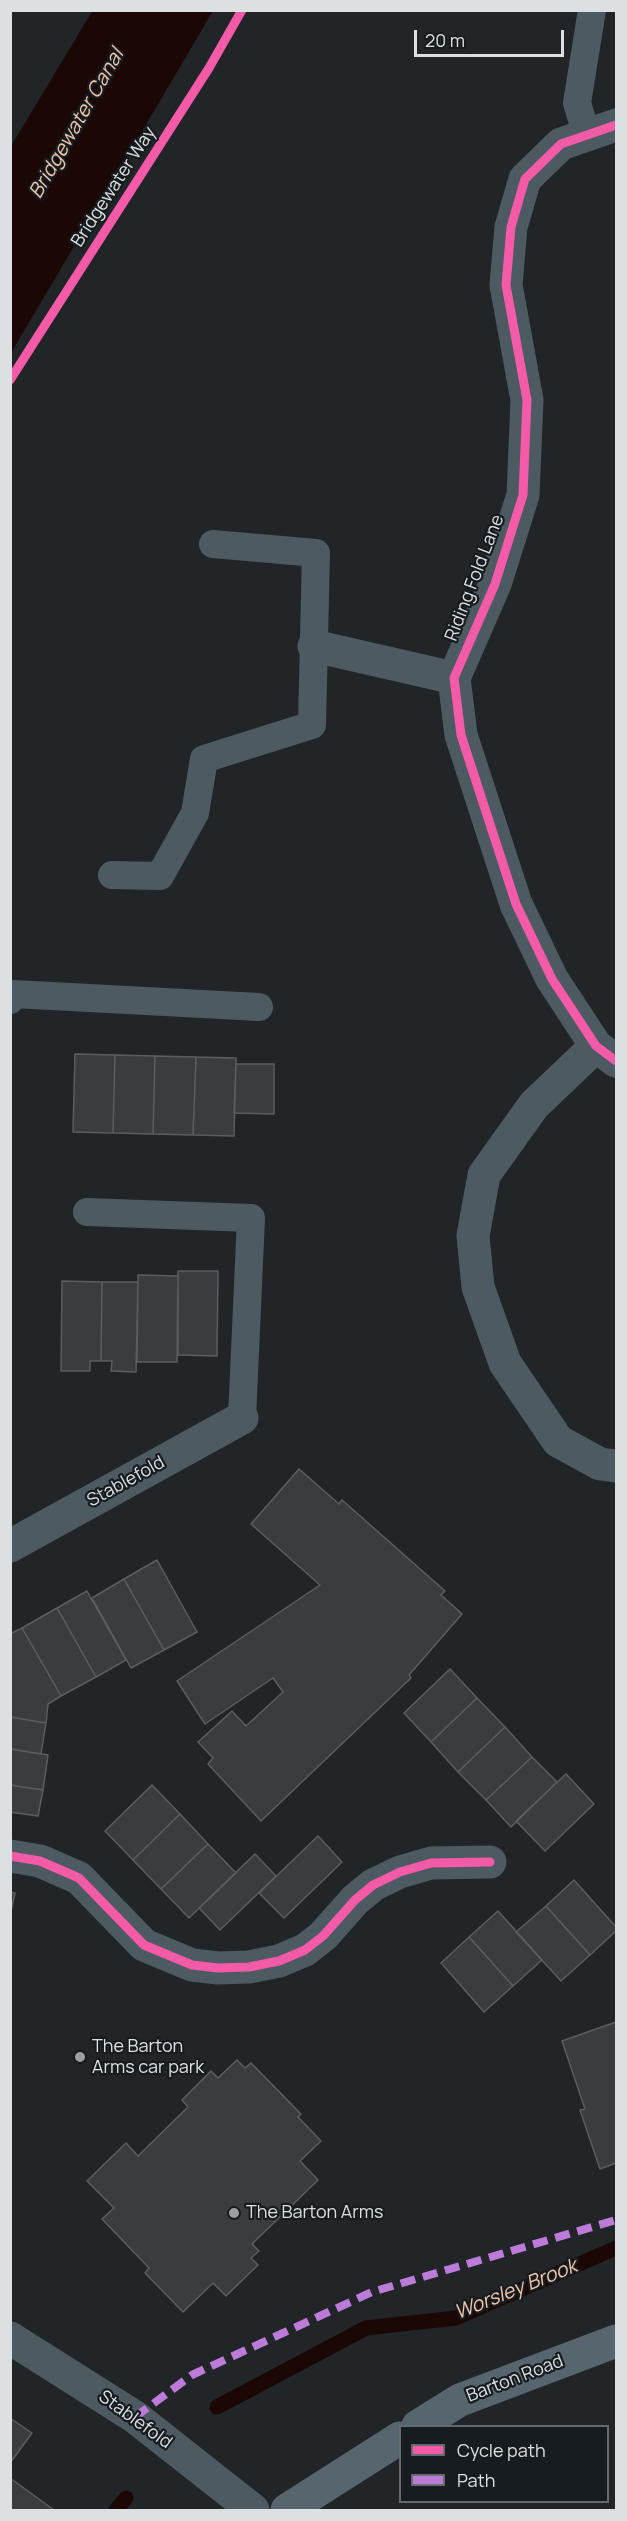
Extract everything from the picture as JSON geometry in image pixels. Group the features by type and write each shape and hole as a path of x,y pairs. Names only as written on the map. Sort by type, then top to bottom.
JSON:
{"main road":[{"name":"Barton Road","path":"421,2425 460,2400 616,2342"},
{"path":"287,2511 399,2439"}],"street":[{"name":"Riding Fold Lane","path":"454,678 495,584 523,495 527,400 506,285 512,226 525,179 561,144 602,131"},
{"path":"314,646 454,678 461,735 516,904 552,979 606,1053 534,1105 484,1175 473,1236 478,1287 505,1363 558,1441 600,1464 616,1466"},
{"name":"Stablefold","path":"10,1546 242,1418"},
{"path":"10,1856 40,1861 79,1878 144,1945 192,1965 219,1968 249,1967 279,1961 305,1950 323,1936 355,1900 373,1885 400,1872 431,1863 490,1862"},
{"name":"Stablefold","path":"10,2338 135,2417 253,2511"}],"lane":[{"path":"592,10 577,103 602,131"},
{"path":"112,875 160,876 195,813 204,759 312,725 316,553 213,544"},
{"path":"10,1000 14,994 259,1007"},
{"path":"87,1212 251,1218 242,1418"}],"water":[{"name":"Bridgewater Canal","path":"93,10 213,11 11,353 11,146"}],"building":[{"path":"75,1054 115,1055 113,1133 73,1132"},
{"path":"115,1055 155,1056 153,1134 113,1133"},
{"path":"155,1056 196,1057 193,1135 153,1134"},
{"path":"196,1057 236,1058 234,1136 193,1135"},
{"path":"236,1064 274,1064 274,1114 234,1113"},
{"path":"178,1271 218,1271 217,1356 178,1355"},
{"path":"138,1275 178,1276 177,1362 137,1362"},
{"path":"62,1281 102,1282 101,1361 90,1361 90,1371 61,1371"},
{"path":"102,1282 138,1282 136,1372 111,1371 112,1361 101,1361"},
{"path":"299,1469 339,1504 342,1500 445,1591 441,1595 462,1614 409,1675 411,1678 261,1821 208,1764 213,1758 198,1742 232,1711 246,1726 283,1692 273,1678 205,1724 177,1681 320,1585 251,1524"},
{"path":"157,1560 197,1632 164,1650 124,1579"},
{"path":"124,1579 164,1650 131,1668 92,1598"},
{"path":"87,1591 126,1660 96,1677 57,1608"},
{"path":"57,1608 96,1677 61,1696 22,1628"},
{"path":"22,1628 61,1696 48,1704 46,1723 10,1717 10,1634"},
{"path":"450,1669 477,1698 431,1742 404,1713"},
{"path":"477,1698 505,1727 458,1772 431,1742"},
{"path":"10,1717 46,1723 41,1754 10,1749"},
{"path":"505,1727 532,1757 486,1800 458,1772"},
{"path":"10,1749 48,1755 43,1790 10,1785"},
{"path":"532,1757 557,1782 511,1827 486,1800"},
{"path":"566,1774 594,1804 545,1851 516,1821"},
{"path":"10,1785 43,1790 38,1816 10,1812"},
{"path":"152,1785 180,1814 133,1860 105,1831"},
{"path":"180,1814 208,1844 161,1889 133,1860"},
{"path":"318,1836 342,1862 284,1918 259,1893"},
{"path":"208,1844 236,1873 189,1918 161,1889"},
{"path":"255,1854 276,1876 220,1930 199,1908"},
{"path":"574,1880 616,1927 616,1931 590,1955 546,1906"},
{"path":"10,1892 15,1893 10,1916"},
{"path":"546,1906 590,1955 561,1981 516,1932"},
{"path":"498,1911 542,1960 513,1986 469,1937"},
{"path":"469,1937 513,1986 484,2012 441,1963"},
{"path":"616,2022 616,2163 600,2169 580,2110 585,2109 562,2041"},
{"path":"237,2060 245,2068 251,2063 301,2114 298,2117 321,2141 300,2161 318,2180 252,2244 259,2251 251,2258 258,2265 226,2296 213,2283 183,2312 145,2273 149,2268 102,2219 114,2208 87,2181 126,2143 138,2156 188,2107 182,2100 211,2071 218,2078"},
{"path":"10,2418 32,2433 10,2463"},
{"path":"10,2478 54,2510 10,2510"}],"waterway":[{"name":"Worsley Brook","path":"217,2407 366,2328 456,2318 616,2248"},
{"name":"Worsley Brook","path":"116,2510 126,2498"}],"marked path":[{"path":"135,2417 192,2375 372,2292 616,2220"}],"cycle path":[{"name":"Bridgewater Way","path":"10,380 209,68 242,10"},
{"path":"616,125 561,144 525,179 511,227 506,285 527,400 523,495 495,584 454,678 461,735 516,904 552,979 596,1046 616,1061"},
{"path":"10,1856 40,1861 79,1878 144,1945 192,1965 218,1968 249,1967 279,1961 305,1950 323,1936 355,1900 373,1885 400,1872 431,1863 490,1862"}],"place":[{"name":"The Barton Arms car park","path":"80,2057"},
{"name":"The Barton Arms","path":"234,2213"}]}
